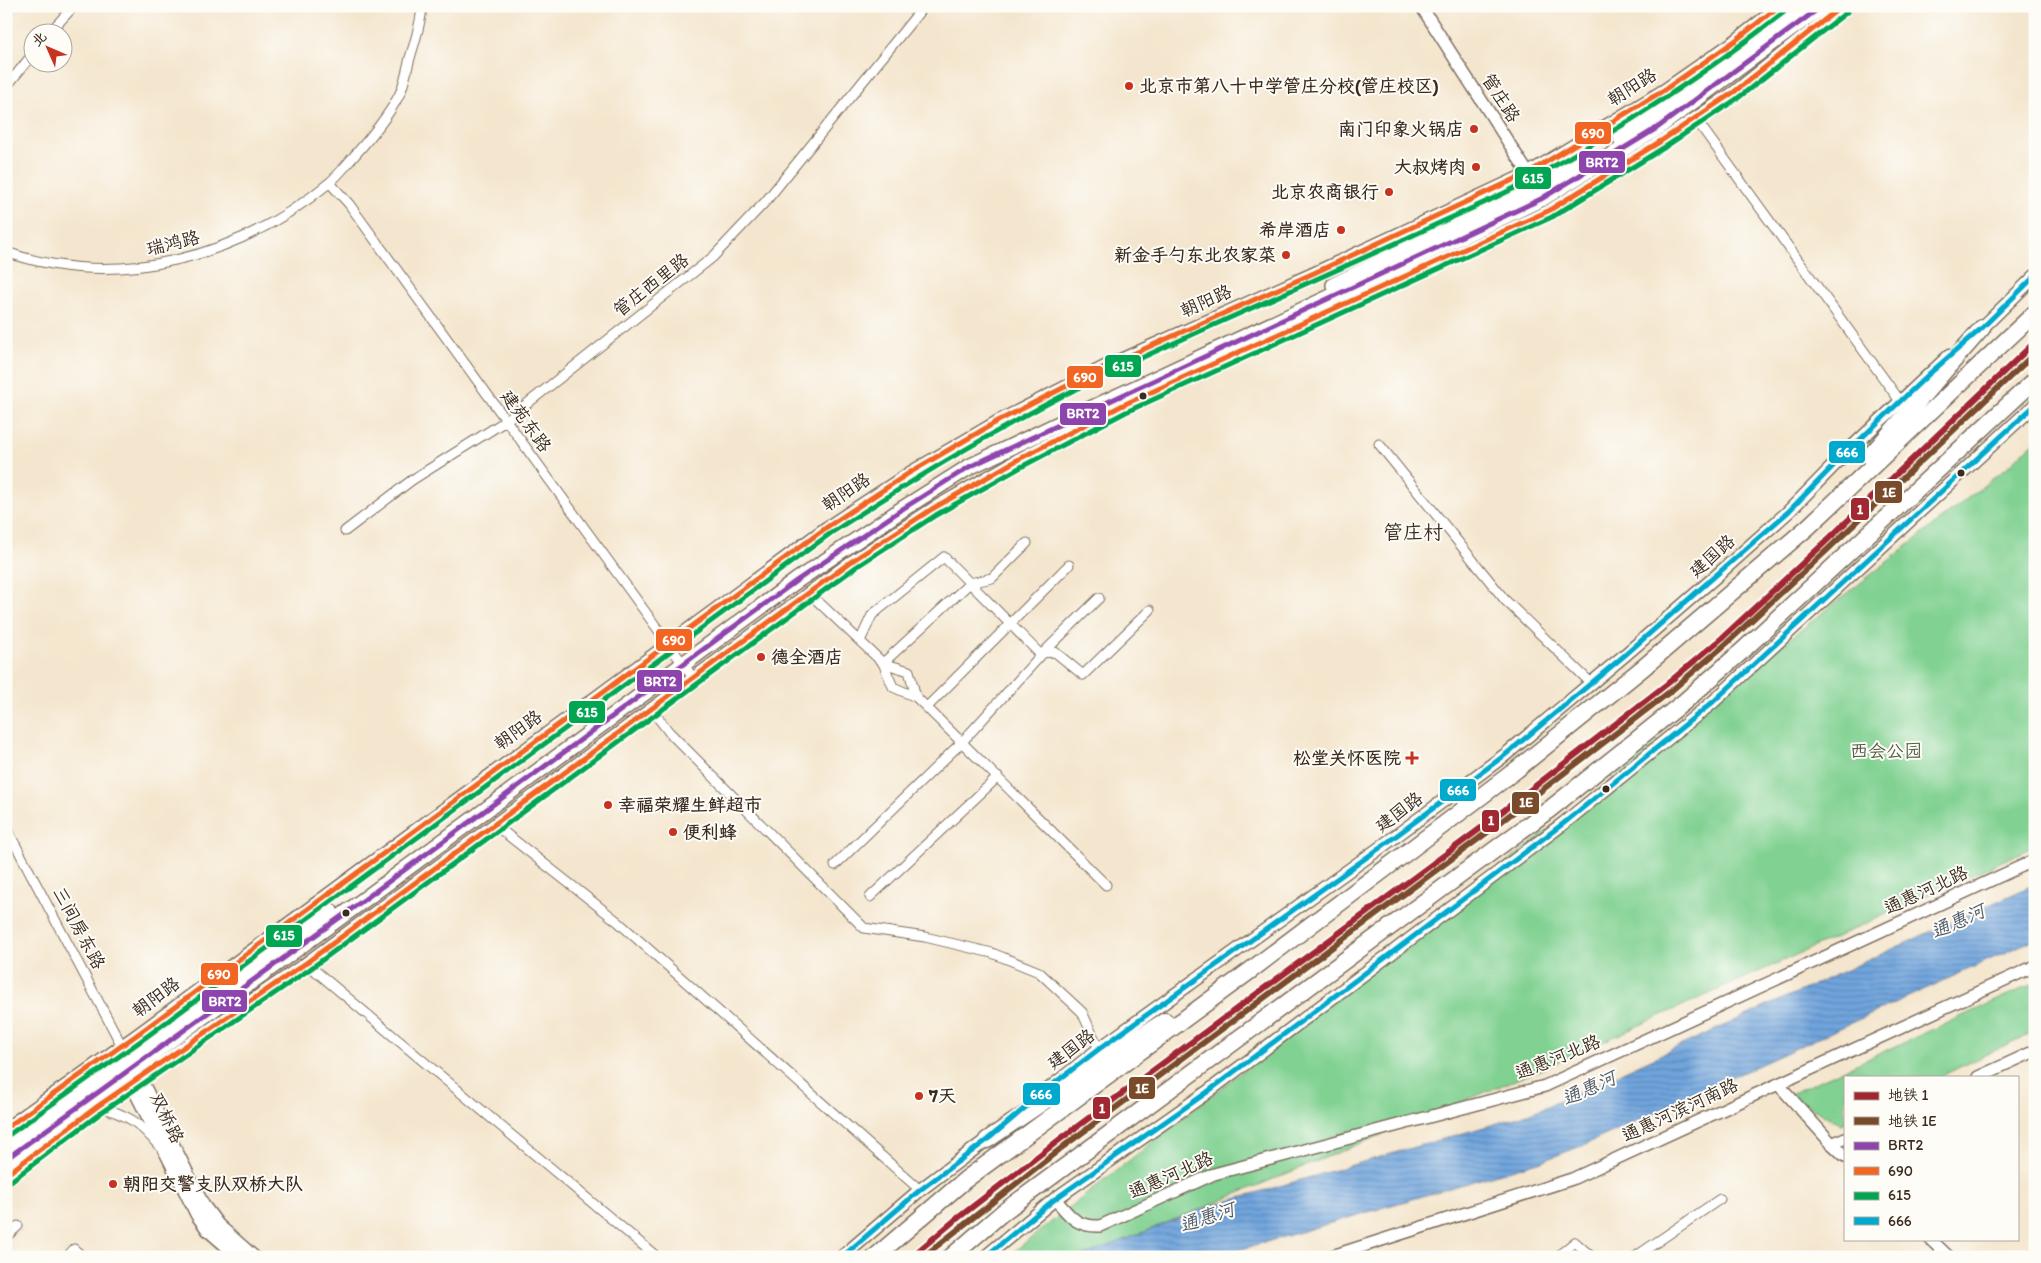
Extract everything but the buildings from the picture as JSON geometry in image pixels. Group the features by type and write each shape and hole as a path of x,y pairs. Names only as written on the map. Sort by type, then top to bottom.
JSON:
{"highway":[{"name":"朝阳路","path":"1542,200 1804,6"},
{"name":"朝阳路","path":"6,1159 681,661 844,547 969,467 1138,386 1542,200 1657,128 1822,6"},
{"path":"875,1257 965,1180 1251,970 1538,752 1644,667 1808,527 2035,313"},
{"path":"1808,527 1982,328"},
{"path":"951,1257 1002,1213 1550,808 1684,702 1756,638 2035,380"},
{"path":"987,1140 1136,1039 1251,970"},
{"name":"朝阳路","path":"6,1146 129,1067"}],"main road":[{"name":"建国路","path":"842,1257 920,1190 987,1140 1052,1085 1099,1049 1377,850 1505,755 1714,578 1788,512 1900,401 1982,328 2035,276"},
{"path":"985,1257 1055,1199 1206,1093 1592,801 1714,702 2035,405"},
{"name":"双桥路","path":"129,1067 167,1156 197,1215 208,1230 239,1257"},
{"name":"双桥路","path":"129,1067 203,1205 218,1225 254,1257"}],"street":[{"path":"59,22 74,6"},
{"name":"瑞鸿路","path":"6,252 30,260 73,267 137,268 181,259 226,246 278,220 330,182 371,137 400,91 421,20 422,6"},
{"name":"管庄西里路","path":"345,531 412,480 506,420 713,257 766,201 924,6"},
{"name":"管庄路","path":"1421,6 1528,173 1542,200"},
{"name":"朝阳路","path":"6,1175 98,1106 129,1067 611,684 669,644 827,527 909,472 998,421 1106,366 1314,273 1528,173 1664,90 1736,40 1779,6"},
{"name":"朝阳路","path":"6,1128 129,1067 306,963 694,679 852,560 932,509 1017,460 1123,405 1542,200 1695,118 1734,92 1842,6"},
{"path":"6,88 22,68"},
{"path":"1695,118 1900,401"},
{"name":"建苑东路","path":"330,182 349,204 694,679"},
{"path":"1380,444 1505,600 1591,683"},
{"path":"883,663 970,583 992,578 1027,543"},
{"path":"860,641 872,615 944,557 1039,653 1055,652 1083,675 1150,610"},
{"path":"927,707 1069,566"},
{"path":"809,592 883,663 893,687 916,696 1106,885"},
{"path":"835,865 962,742 1042,653 1099,598"},
{"path":"883,663 909,671 916,696"},
{"path":"652,710 669,732 864,928 925,937 983,951 1039,972 1082,1012 1099,1049"},
{"path":"870,897 998,777"},
{"path":"495,825 617,921 920,1190"},
{"name":"三间房东路","path":"6,826 129,1067"},
{"name":"通惠河北路","path":"1055,1199 1075,1222 1086,1226 1100,1226 1214,1174 1545,1086 2035,860"},
{"path":"306,963 657,1257"},
{"name":"通惠河滨河南路","path":"1328,1257 1572,1179 2035,966"},
{"path":"1980,1076 2035,1051"},
{"path":"1778,1084 1844,1155"},
{"path":"98,1106 124,1114 135,1121 167,1156"},
{"path":"1832,1144 1844,1138"},
{"path":"1635,1257 1720,1199"},
{"path":"6,1237 18,1226"},
{"path":"1931,1240 1948,1257"},
{"path":"1557,1257 1575,1242 1592,1257"},
{"path":"68,1257 74,1249 83,1257"}],"green space":[{"name":"西会公园","path":"2035,441 2035,846 1542,1069 1083,1257 1007,1257 2006,468"},
{"path":"2035,983 2035,1031 1941,1076 1844,1076 1844,1122 1841,1124 1788,1095"}],"water":[{"name":"通惠河","path":"2035,884 2035,939 1584,1145 1542,1161 1215,1257 1080,1257 1214,1205 1522,1116 1548,1106"}],"metro line":[{"name":"1","path":"911,1257 954,1221 1059,1140 1481,828 1667,684 1722,638 1820,547 2035,342"},
{"name":"1E","path":"923,1257 1064,1146 1485,834 1672,690 1727,643 2035,353"}],"transit line":[{"name":"690","path":"6,1128 138,1034 827,527 909,473 998,421 1106,366 1314,273 1528,173 1664,90 1736,40 1779,6"},
{"name":"BRT2","path":"6,1159 346,913 796,581 904,508 969,467 1541,199 1657,128 1822,6"},
{"name":"690","path":"6,1175 98,1106 306,963 852,561 932,509 1017,460 1123,405 1548,211 1661,141 1734,92 1842,6"},
{"name":"615","path":"10,1134 142,1040 831,533 899,489 1003,428 1075,390 1149,354 1519,186 1662,100 1784,12"},
{"name":"615","path":"11,1181 102,1112 310,969 856,567 936,515 1021,467 1126,412 1552,217 1665,147 1738,98 1847,12"},
{"name":"666","path":"842,1257 920,1190 987,1140 1052,1085 1099,1049 1377,850 1505,755 1625,655 1788,512 1850,449 1929,374 1982,328 2035,276"},
{"name":"666","path":"985,1257 1055,1199 1206,1093 1564,823 1713,702 2035,405"}],"place":[{"name":"北京市第八十中学管庄分校(管庄校区)","path":"1129,86"},
{"name":"南门印象火锅店","path":"1474,129"},
{"name":"大叔烤肉","path":"1476,167"},
{"name":"北京农商银行","path":"1389,192"},
{"name":"希岸酒店","path":"1341,230"},
{"name":"新金手勺东北农家菜","path":"1286,255"},
{"name":"德全酒店","path":"761,657"},
{"name":"松堂关怀医院","path":"1412,758"},
{"name":"幸福荣耀生鲜超市","path":"608,805"},
{"name":"便利蜂","path":"673,832"},
{"name":"7天","path":"919,1096"},
{"name":"朝阳交警支队双桥大队","path":"113,1184"}],"district":[{"name":"管庄村","path":"1413,532"}]}
